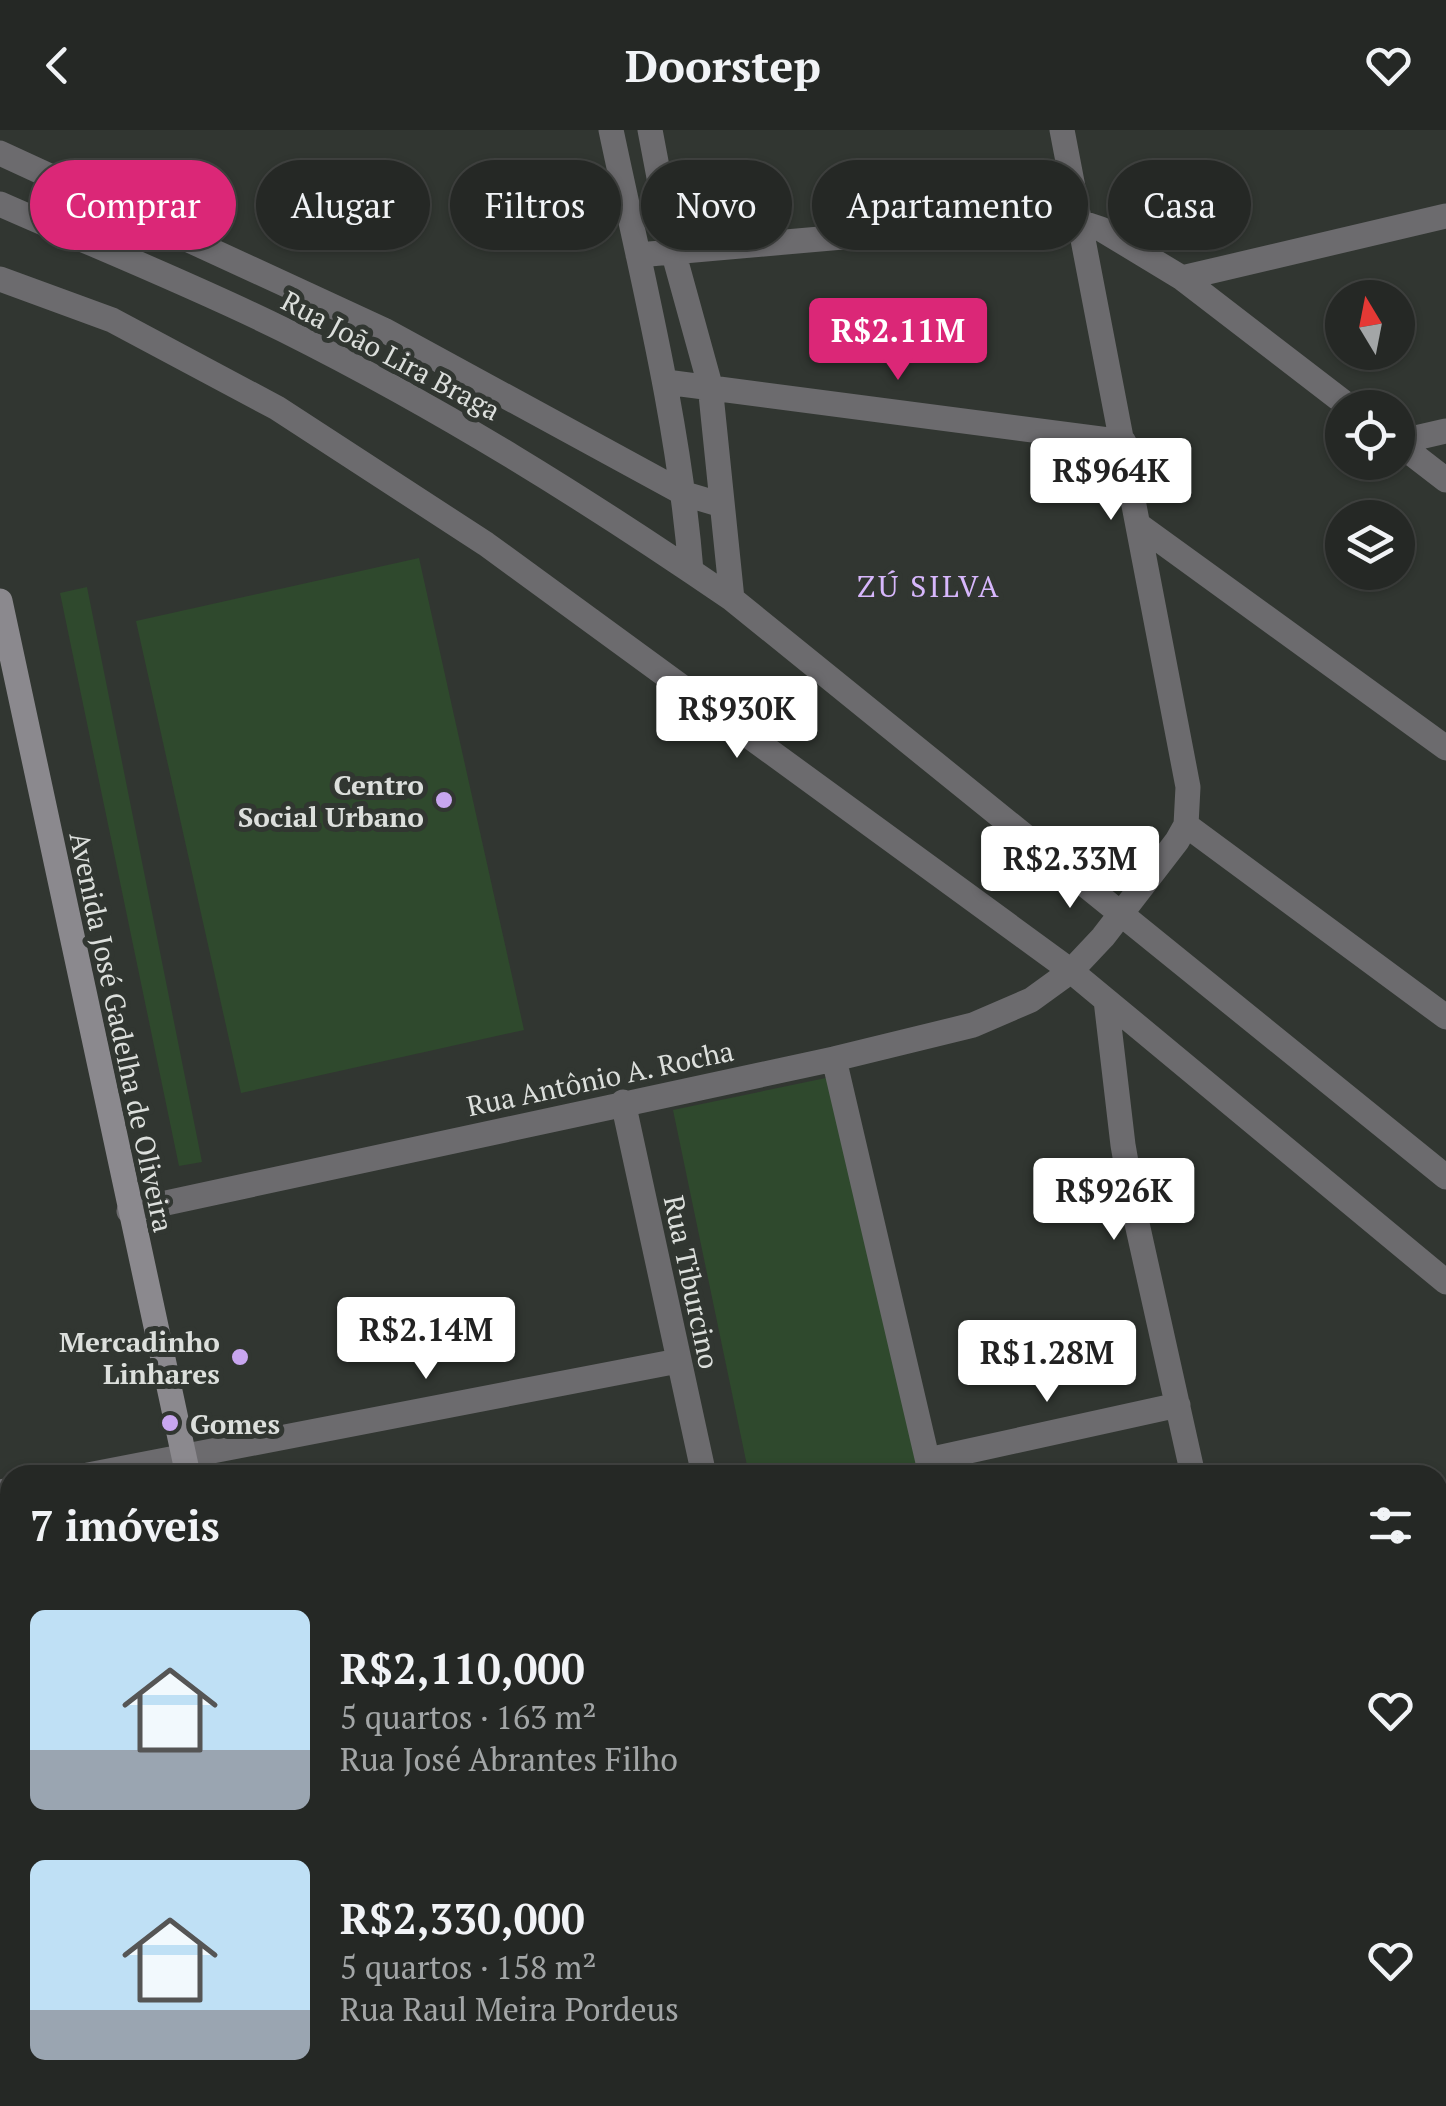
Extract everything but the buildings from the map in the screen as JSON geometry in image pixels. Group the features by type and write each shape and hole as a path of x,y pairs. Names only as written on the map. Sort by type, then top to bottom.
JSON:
{"main road":[{"name":"Avenida José Gadelha de Oliveira","path":"0,601 185,1465"}],"street":[{"path":"611,130 666,382 685,494 691,571"},
{"path":"650,130 674,251 710,385 732,599"},
{"path":"1062,130 1067,160"},
{"path":"0,153 384,330 685,494 722,505"},
{"name":"Rua João Lira Braga","path":"0,204 176,278 400,390 529,464 691,571 732,599 1446,1178"},
{"path":"1182,278 1446,216"},
{"path":"1088,224 1101,228 1182,278 1328,390"},
{"path":"638,255 812,239"},
{"path":"1083,250 1124,442 1188,786 1186,825 1446,1017"},
{"path":"0,279 112,320 277,408 486,544 1071,972 1446,1282"},
{"path":"666,382 1124,442"},
{"path":"1415,439 1446,431"},
{"path":"1415,456 1446,480"},
{"path":"1140,526 1446,748"},
{"name":"Rua Antônio A. Rocha","path":"129,1212 834,1058 988,1020 1031,1000 1071,972 1166,858 1186,825"},
{"path":"1106,1000 1136,1219 1191,1465"},
{"path":"834,1058 929,1465"},
{"name":"Rua Tiburcino","path":"623,1102 702,1465"},
{"path":"190,1465 678,1361"},
{"path":"937,1465 1178,1405"}],"green space":[{"path":"419,558 524,1030 241,1093 136,621"},
{"path":"87,587 202,1162 179,1166 60,593"},
{"path":"845,1074 926,1464 747,1465 673,1110"}],"place":[{"name":"Centro Social Urbano","path":"444,800"},
{"name":"Mercadinho Linhares","path":"240,1357"},
{"name":"Gomes","path":"170,1423"}],"district":[{"name":"ZÚ SILVA","path":"929,586"}]}
